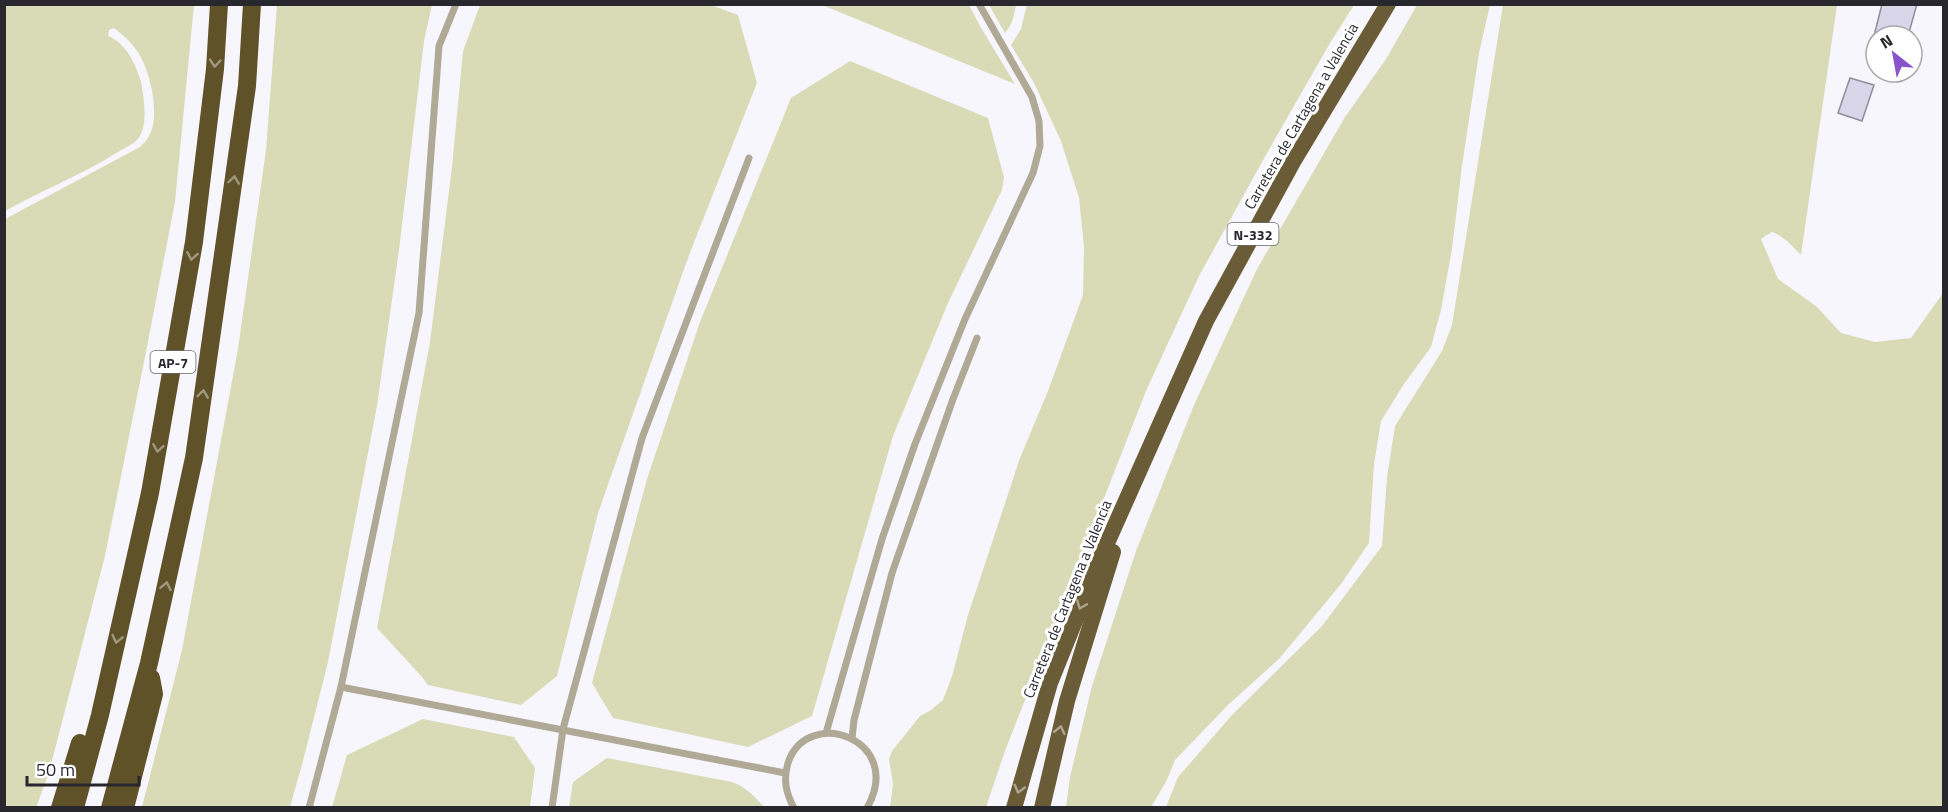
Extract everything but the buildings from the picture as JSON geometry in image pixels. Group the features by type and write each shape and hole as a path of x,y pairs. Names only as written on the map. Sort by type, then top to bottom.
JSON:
{"highway":[{"name":"AP-7","path":"75,807 100,715 150,493 194,242 215,69 219,4"},
{"name":"AP-7","path":"110,807 149,663 194,458 247,86 252,4"},
{"name":"Carretera de Cartagena a Valencia","path":"1014,807 1050,683 1100,559 1206,321 1299,152 1388,4"},
{"name":"Carretera de Cartagena a Valencia","path":"1042,807 1067,701 1138,474"},
{"path":"125,807 154,694 149,663"},
{"path":"60,807 82,736 100,715"}],"lane":[{"path":"309,807 341,687 419,313 439,46 456,4"},
{"path":"826,733 882,539 915,444 965,319 1033,173 1040,146 1039,121 1032,97 979,4"},
{"path":"552,807 563,729 642,438 749,158"},
{"path":"852,738 854,720 892,573 953,399 977,338"},
{"path":"341,687 785,773"},
{"path":"794,807 788,798 785,786 785,773 790,758 799,746 812,737 826,733 842,734 852,738 869,753 875,766 877,780 875,795 867,807"}],"green space":[{"path":"5,4 194,5 175,202 145,357 105,556 49,772 36,808 5,807 5,219 140,147 152,127 154,105 150,81 142,59 127,39 114,28 109,30 108,36 125,49 141,82 145,112 141,134 133,143 104,160 5,211"},
{"path":"1027,4 1354,5 1267,153 1199,276 1146,391 1005,751 986,807 890,807 893,784 889,759 892,751 920,716 943,700 953,673 968,615 1020,458 1048,391 1083,295 1084,247 1079,198 1061,141 1034,83 1011,45 1021,29"},
{"path":"277,5 432,5 424,41 399,250 377,406 328,662 290,807 142,807 182,650 238,349 266,150"},
{"path":"480,5 711,5 738,15 757,83 689,255 598,513 557,676 521,705 428,685 377,628 430,342 452,167 463,51"},
{"path":"822,5 969,5 1015,84"},
{"path":"989,5 1016,5 1014,16 1005,33"},
{"path":"1417,5 1490,5 1479,53 1452,249 1441,310 1431,347 1381,421 1374,464 1369,543 1341,584 1279,659 1228,705 1175,760 1166,782 1151,807 1066,807 1070,777 1092,686 1136,551 1194,405 1257,269 1345,117 1386,59"},
{"path":"1503,5 1837,5 1801,255 1784,239 1772,232 1761,239 1778,279 1816,306 1841,333 1875,342 1911,338 1943,293 1943,807 1166,807 1178,777 1232,715 1322,626 1382,546 1387,477 1395,426 1442,351 1452,325"},
{"path":"850,61 988,118 1004,177 1002,190 948,303 893,436 812,716 748,747 613,718 592,683 647,479 700,322 791,98"},
{"path":"423,719 514,737 535,768 530,807 332,807 347,755"},
{"path":"607,758 732,782 746,789 764,807 569,807 573,782"}]}
